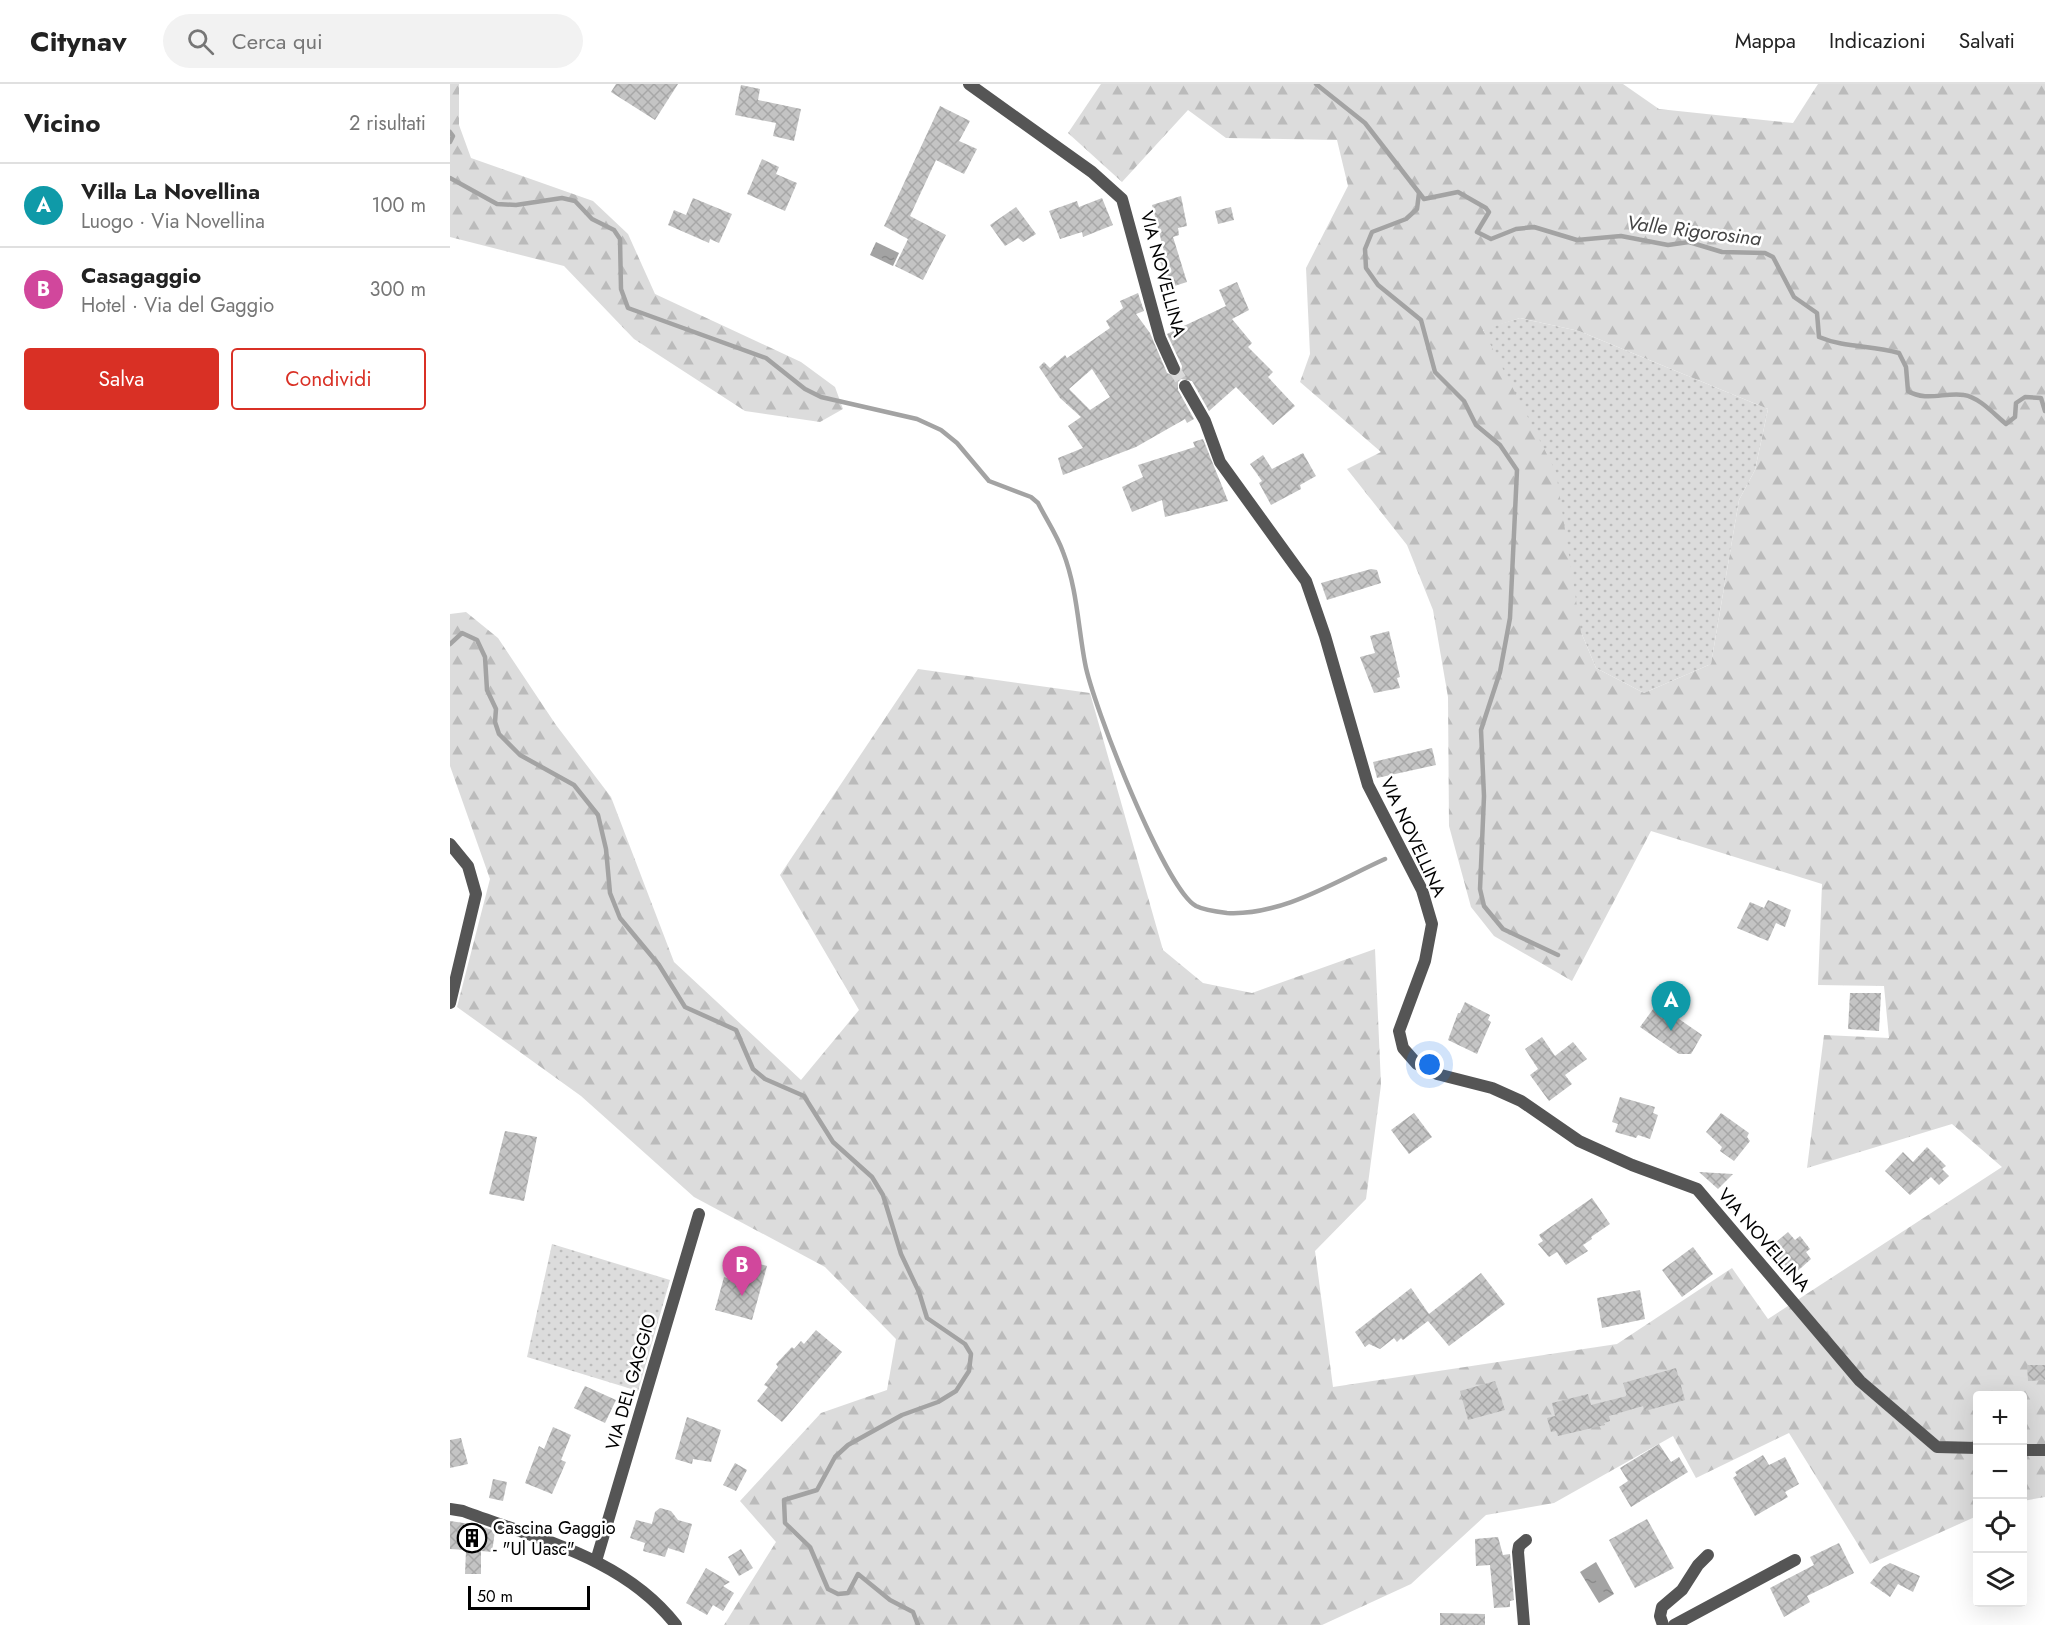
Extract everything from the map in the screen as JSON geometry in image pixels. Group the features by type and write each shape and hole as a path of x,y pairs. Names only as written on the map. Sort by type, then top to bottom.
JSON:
{"street":[{"name":"VIA NOVELLINA","path":"969,84 1092,171 1122,199 1160,338 1174,369"},
{"name":"VIA NOVELLINA","path":"1185,386 1205,421 1220,462 1306,580 1325,636 1368,785 1422,890 1432,924 1425,961 1399,1031 1403,1048 1417,1064 1437,1074 1492,1088 1521,1101 1580,1141 1632,1165 1697,1189 1860,1381 1937,1447 1973,1448"},
{"path":"450,844 468,866 476,894 450,1003"},
{"name":"VIA DEL GAGGIO","path":"597,1561 699,1214"},
{"path":"2027,1450 2045,1450"},
{"path":"450,1509 463,1511 597,1561 629,1579 658,1601 676,1625"},
{"path":"1524,1625 1518,1552 1519,1546 1526,1540"},
{"path":"1663,1625 1660,1616 1662,1607 1682,1590 1698,1565 1708,1555"},
{"path":"1674,1625 1795,1560"}],"green space":[{"path":"450,84 459,84 459,125 471,158 593,201 628,234 655,294 801,362 835,387 843,409 820,422 745,411 634,339 564,266 450,237"},
{"path":"1101,84 1623,84 1659,109 1793,123 1818,84 2045,84 2045,1497 2027,1500 2027,1391 1973,1391 1973,1518 1870,1564 1789,1433 1696,1478 1673,1436 1554,1503 1486,1515 1411,1584 1322,1625 724,1625 776,1542 740,1501 821,1413 887,1390 896,1339 825,1267 694,1197 581,1096 457,1007 490,879 450,766 450,614 466,612 498,638 556,725 611,797 674,962 801,1080 859,1010 780,875 918,669 1090,693 1163,950 1203,983 1252,993 1375,949 1381,1085 1366,1199 1315,1251 1333,1387 1617,1344 1732,1268 1768,1319 2002,1167 1952,1124 1807,1168 1824,1035 1889,1038 1884,986 1818,985 1822,884 1651,831 1572,981 1494,936 1471,907 1449,826 1448,697 1433,610 1407,545 1347,469 1381,452 1300,382 1310,354 1306,268 1348,186 1337,140 1226,138 1188,110 1122,182 1068,133","holes":["1520,318 1579,331 1768,409 1755,470 1739,500 1711,664 1644,693 1596,668 1581,632 1556,472 1483,330"]},
{"path":"1520,318 1579,331 1768,409 1755,470 1739,500 1711,664 1644,693 1596,668 1581,632 1483,329"},
{"path":"552,1244 670,1280 638,1391 527,1357"}],"water":[{"path":"876,242 899,253 893,266 870,255"},
{"path":"1596,1562 1614,1594 1599,1603 1580,1572"}],"building":[{"path":"616,84 678,84 655,120 611,92"},
{"path":"741,85 760,89 758,100 801,109 794,141 773,136 776,123 735,115"},
{"path":"940,106 970,121 959,141 977,149 964,174 936,160 910,216 946,235 923,280 895,266 908,239 884,226"},
{"path":"762,159 779,167 776,174 797,183 785,211 747,194"},
{"path":"1181,196 1187,226 1178,228 1179,235 1173,237 1187,282 1168,288 1159,257 1165,255 1152,205"},
{"path":"693,198 732,214 719,243 710,239 709,243 668,225 674,210 686,215"},
{"path":"1102,198 1113,225 1083,237 1082,232 1060,239 1049,211 1077,201 1079,207"},
{"path":"1016,207 1036,234 1023,242 1018,238 1005,246 990,225"},
{"path":"1231,207 1234,220 1218,224 1215,211"},
{"path":"1237,282 1249,310 1232,319 1252,343 1248,347 1273,372 1268,377 1295,406 1273,425 1236,387 1209,411 1192,381 1181,379 1178,382 1178,390 1194,419 1187,423 1185,419 1136,447 1063,475 1058,458 1083,448 1068,426 1081,417 1060,398 1039,367 1044,362 1050,368 1065,355 1067,358 1110,328 1106,321 1123,308 1120,301 1138,293 1144,311 1136,314 1150,333 1167,373 1177,377 1181,373 1182,366 1167,334 1226,306 1219,290","holes":["1092,369 1110,397 1090,410 1069,389"]},
{"path":"1203,439 1228,501 1165,517 1162,500 1132,512 1122,487 1143,477 1138,465 1195,447 1193,442"},
{"path":"1303,453 1316,476 1300,485 1301,489 1271,505 1259,483 1262,481 1250,464 1263,455 1272,469"},
{"path":"1371,569 1377,570 1381,583 1327,600 1321,583"},
{"path":"1389,631 1400,677 1397,678 1400,688 1374,693 1360,657 1375,653 1370,636"},
{"path":"1432,748 1436,765 1377,778 1373,762"},
{"path":"1768,900 1791,910 1785,927 1776,923 1768,941 1737,928 1750,902 1764,908"},
{"path":"1850,993 1881,993 1879,1031 1848,1029"},
{"path":"1659,1001 1682,1015 1679,1019 1702,1035 1691,1054 1679,1054 1640,1027"},
{"path":"1465,1002 1490,1015 1488,1020 1491,1022 1477,1054 1448,1040 1458,1013"},
{"path":"1542,1037 1555,1056 1573,1042 1587,1059 1565,1075 1572,1084 1549,1101 1530,1075 1538,1069 1525,1049"},
{"path":"1620,1097 1655,1107 1653,1113 1658,1115 1650,1139 1615,1132 1618,1124 1612,1122"},
{"path":"1414,1113 1432,1137 1409,1154 1391,1130"},
{"path":"1721,1113 1749,1133 1747,1137 1750,1141 1734,1161 1720,1151 1722,1147 1706,1132"},
{"path":"505,1131 537,1137 524,1201 489,1194"},
{"path":"1927,1147 1946,1166 1942,1169 1949,1176 1939,1185 1931,1177 1910,1195 1885,1171 1903,1152 1913,1162"},
{"path":"1699,1172 1733,1174 1718,1189"},
{"path":"1592,1198 1610,1224 1583,1245 1588,1251 1566,1265 1557,1252 1549,1257 1538,1244 1543,1241 1539,1235"},
{"path":"1788,1232 1795,1240 1800,1236 1810,1249 1806,1252 1811,1259 1793,1275 1783,1263 1780,1265 1767,1250"},
{"path":"1693,1247 1713,1274 1682,1297 1662,1270"},
{"path":"738,1258 767,1266 752,1320 715,1310 724,1277 733,1280"},
{"path":"1481,1273 1505,1304 1449,1346 1428,1321 1403,1340 1401,1338 1397,1342 1394,1338 1380,1349 1369,1344 1365,1347 1355,1332 1411,1288 1429,1314"},
{"path":"1640,1290 1645,1319 1602,1328 1597,1298"},
{"path":"816,1330 842,1352 782,1422 757,1401 768,1387 764,1385 778,1367 776,1364 792,1347 794,1349 801,1341 804,1344"},
{"path":"2027,1365 2045,1365 2045,1380 2028,1381"},
{"path":"1676,1368 1685,1400 1645,1411 1643,1406 1609,1416 1610,1421 1604,1423 1605,1425 1558,1436 1556,1431 1551,1432 1547,1418 1555,1416 1552,1403 1588,1394 1591,1405 1627,1396 1623,1383"},
{"path":"1495,1381 1505,1410 1468,1420 1460,1391"},
{"path":"585,1386 616,1400 605,1423 574,1408"},
{"path":"687,1417 721,1430 711,1462 693,1459 692,1464 675,1459"},
{"path":"553,1427 571,1435 561,1460 566,1462 552,1494 525,1483 539,1446 544,1449"},
{"path":"461,1438 468,1464 450,1468 450,1440"},
{"path":"1659,1444 1671,1462 1679,1457 1688,1472 1631,1507 1619,1487 1628,1481 1620,1468"},
{"path":"1763,1455 1769,1465 1785,1457 1799,1484 1785,1492 1788,1497 1755,1516 1733,1478 1737,1475 1735,1472"},
{"path":"735,1463 747,1470 736,1491 723,1485"},
{"path":"493,1479 507,1482 503,1501 489,1498"},
{"path":"660,1508 671,1511 678,1520 692,1524 684,1553 668,1548 665,1557 643,1551 645,1543 630,1538 636,1520 652,1524 655,1512"},
{"path":"1647,1519 1674,1568 1635,1588 1609,1540"},
{"name":"Cascina Gaggio - \"Ul Uasc\"","path":"450,1521 477,1525 495,1531 492,1552 481,1551 481,1574 465,1574 466,1550 450,1549"},
{"path":"1498,1537 1503,1555 1510,1554 1514,1600 1510,1601 1510,1607 1494,1608 1490,1565 1476,1566 1475,1539"},
{"path":"1839,1543 1854,1573 1807,1596 1810,1602 1784,1617 1770,1588 1814,1565 1810,1557"},
{"path":"741,1549 753,1568 739,1576 728,1557"},
{"path":"1890,1563 1920,1576 1913,1592 1898,1584 1890,1597 1870,1583 1883,1567"},
{"path":"706,1568 730,1582 723,1586 734,1593 723,1611 713,1605 707,1615 686,1603"},
{"path":"1440,1613 1485,1614 1485,1625 1440,1625"}],"waterway":[{"name":"Valle Rigorosina","path":"1316,84 1365,123 1424,199 1458,192 1486,208 1489,212 1477,232 1491,239 1516,229 1534,227 1577,240 1621,236 1668,245 1689,242 1722,252 1765,253 1773,257 1794,297 1817,313 1819,337 1829,341 1899,353 1906,367 1908,391 1922,396 1957,394 1970,396 2006,424 2015,417 2016,403 2025,397 2041,398 2045,411"},
{"path":"450,132 453,136 450,142"},
{"path":"450,178 497,204 516,205 562,198 575,201 592,219 614,230 620,239 621,289 628,308 766,358 805,389 821,397 917,419 941,430 957,443 989,481 1031,497 1038,503 1058,539 1068,566 1085,663 1115,753 1149,832 1183,892 1196,906 1227,913 1268,909 1328,887 1385,859"},
{"path":"1419,193 1417,209 1406,219 1372,232 1365,249 1366,268 1378,285 1421,320 1435,372 1464,401 1476,425 1500,445 1517,470 1510,618 1500,672 1481,730 1484,796 1480,889 1484,906 1503,929 1558,955"},
{"path":"450,644 462,633 477,640 485,657 487,690 496,709 495,722 499,734 520,755 574,785 598,815 606,849 610,893 620,918 659,965 685,1007 736,1030 753,1069 765,1079 804,1096 833,1142 872,1177 883,1195 901,1254 919,1292 927,1318 965,1344 971,1354 969,1371 956,1391 938,1402 902,1415 848,1445 835,1457 817,1490 784,1500 785,1523 810,1547 828,1589 838,1594 848,1593 858,1574 890,1600 913,1612 918,1625"}],"tunnel":[{"path":"1174,369 1185,386"}],"place":[{"name":"Villa La Novellina","path":"1671,1031"},
{"name":"Casagaggio","path":"742,1296"},
{"name":"Cascina Gaggio - \"Ul Uasc\"","path":"472,1538"}]}
